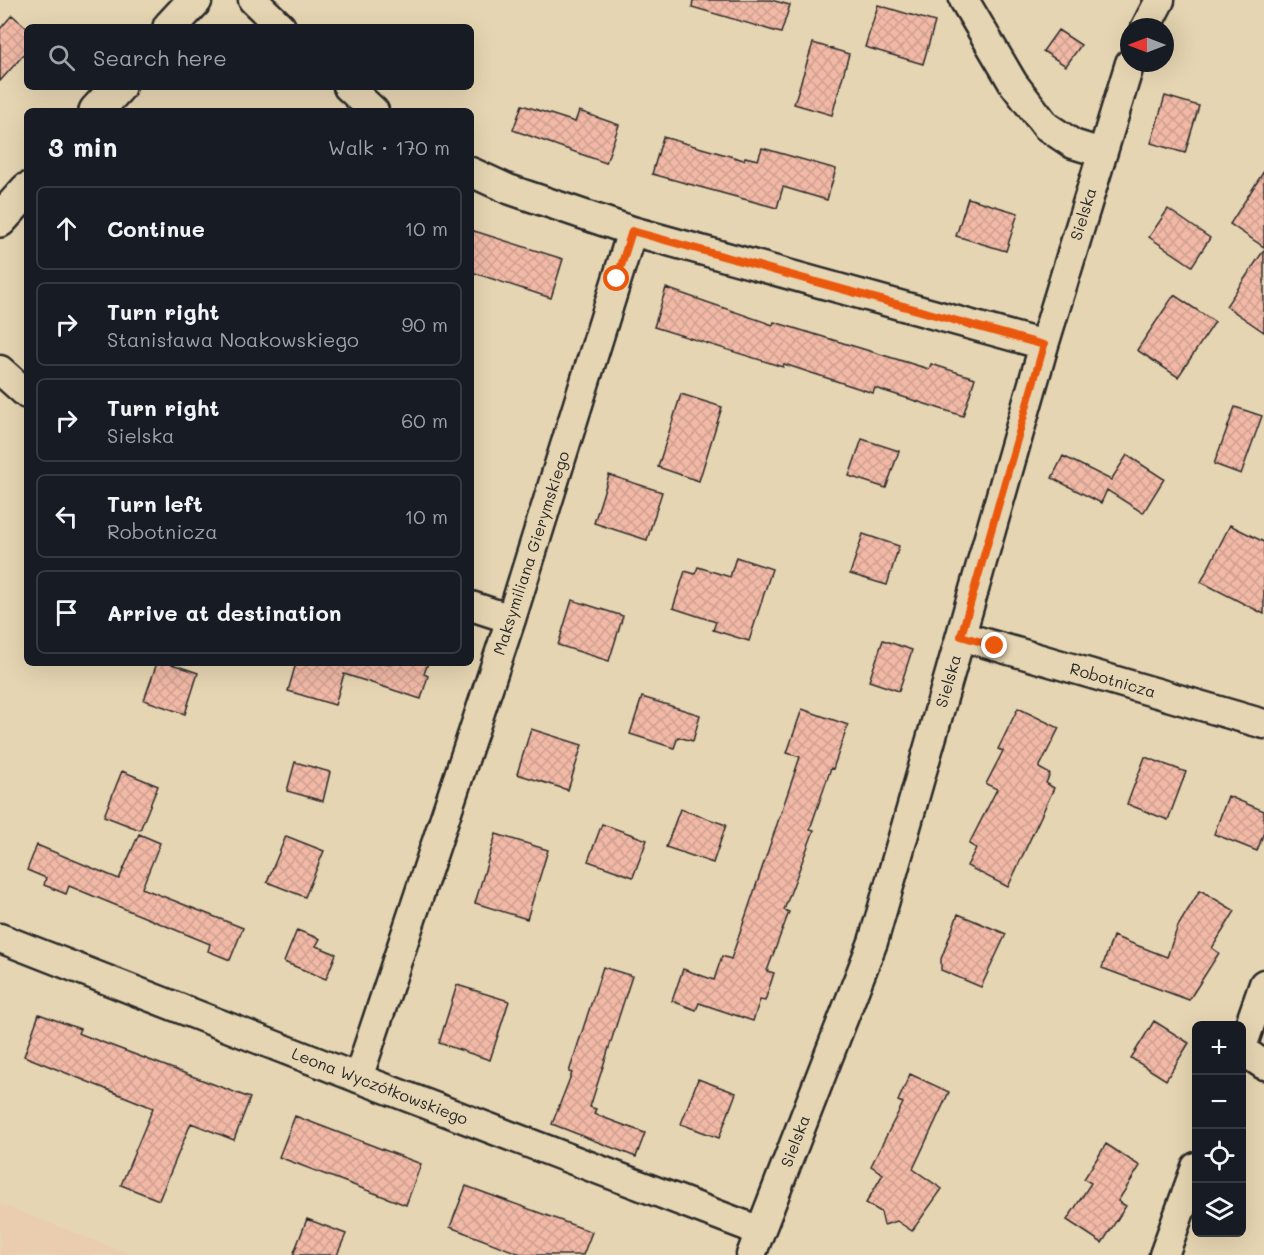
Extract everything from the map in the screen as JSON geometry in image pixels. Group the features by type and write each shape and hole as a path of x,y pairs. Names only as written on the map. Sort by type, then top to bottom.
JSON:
{"street":[{"path":"173,24 195,0"},
{"path":"253,0 278,24"},
{"path":"964,0 1013,83 1046,126 1073,144 1102,153"},
{"path":"1151,18 1160,0"},
{"name":"Sielska","path":"756,1243 873,942 1044,345 1127,72"},
{"path":"99,108 114,90"},
{"path":"351,90 371,108"},
{"path":"474,173 508,189 632,231 1044,345"},
{"path":"0,220 24,193"},
{"name":"Maksymiliana Gierymskiego","path":"358,1078 511,619 632,231"},
{"path":"0,370 24,391"},
{"path":"474,607 511,619"},
{"name":"Robotnicza","path":"961,636 1264,724"},
{"name":"Leona Wyczółkowskiego","path":"0,938 358,1078 756,1243"},
{"path":"1246,1036 1264,984"},
{"path":"1246,1051 1264,1065"},
{"path":"1164,1255 1192,1180"}],"shaded area":[{"path":"0,1204 132,1255 0,1255"}],"building":[{"path":"693,0 771,0 790,5 781,33 692,7"},
{"path":"878,5 935,22 923,64 865,47"},
{"path":"12,15 24,25 24,54 0,81 0,29"},
{"path":"1058,30 1081,45 1066,66 1043,51"},
{"path":"813,43 849,54 832,115 794,104"},
{"path":"1165,96 1199,106 1185,153 1151,143"},
{"path":"522,105 575,122 579,111 619,125 606,163 513,130"},
{"path":"663,137 744,160 745,157 758,160 762,148 836,169 827,200 783,187 777,208 652,174"},
{"path":"1264,171 1264,247 1230,224"},
{"path":"968,198 1018,213 1006,251 956,236"},
{"path":"1168,209 1210,238 1192,266 1149,237"},
{"path":"474,231 563,259 551,298 474,273"},
{"path":"1264,250 1264,332 1226,306"},
{"path":"666,288 773,325 774,322 929,369 931,364 975,378 963,416 875,388 873,393 784,364 783,367 654,327"},
{"path":"1174,295 1215,322 1178,377 1137,350"},
{"path":"681,394 722,407 699,481 658,467"},
{"path":"1235,407 1262,416 1241,474 1214,464"},
{"path":"862,439 899,451 886,488 849,476"},
{"path":"1127,455 1164,479 1143,513 1107,490 1101,503 1052,478 1063,456 1111,480"},
{"path":"609,475 662,492 647,540 594,523"},
{"path":"1230,525 1264,542 1264,614 1201,582"},
{"path":"863,534 899,546 887,585 850,574"},
{"path":"736,557 772,569 749,641 713,630 716,622 673,608 685,571 695,574 698,567 730,577"},
{"path":"572,600 623,616 609,661 558,645"},
{"path":"883,640 912,650 899,691 869,681"},
{"path":"156,666 178,666 198,673 185,714 144,700"},
{"path":"295,666 427,666 424,674 428,676 421,699 344,674 335,705 288,691"},
{"path":"642,697 700,715 693,741 678,737 674,748 630,734"},
{"path":"1018,708 1059,728 1039,768 1050,774 1046,783 1054,788 1008,887 967,866 976,848 969,844 997,789 986,784 1003,751 998,749"},
{"path":"802,709 848,725 810,829 814,830 784,910 789,912 767,971 774,973 765,1001 760,1000 753,1021 699,1003 696,1010 672,1001 683,969 714,980 722,956 731,959 800,757 787,753"},
{"path":"531,729 582,745 568,790 517,774"},
{"path":"1145,757 1186,772 1168,820 1127,804"},
{"path":"295,762 330,772 323,801 287,791"},
{"path":"122,771 158,786 140,830 104,816"},
{"path":"1228,796 1264,811 1264,832 1257,851 1214,834"},
{"path":"680,809 726,825 713,863 666,847"},
{"path":"602,824 647,840 633,877 588,861"},
{"path":"139,834 160,843 142,888 243,928 230,960 208,951 210,944 69,886 66,894 44,885 46,878 27,870 37,845 119,879"},
{"path":"496,834 548,850 527,919 475,903"},
{"path":"286,836 324,851 305,897 267,882"},
{"path":"1200,890 1235,911 1212,948 1219,953 1189,1000 1102,968 1113,936 1167,957 1178,926"},
{"path":"958,914 1006,934 981,987 941,970 941,959"},
{"path":"297,930 320,939 316,946 336,954 326,979 284,962"},
{"path":"603,967 632,976 590,1107 596,1109 594,1114 645,1133 636,1157 552,1124 572,1073 569,1072"},
{"path":"457,985 509,1001 490,1060 439,1043"},
{"path":"39,1014 80,1029 78,1033 250,1098 234,1140 191,1123 159,1200 121,1185 153,1108 24,1056"},
{"path":"1154,1021 1189,1043 1166,1080 1131,1058"},
{"path":"910,1074 949,1092 913,1169 942,1189 912,1231 897,1221 884,1225 881,1212 866,1203 883,1174 871,1166 903,1103 898,1101"},
{"path":"698,1079 736,1093 719,1138 681,1124"},
{"path":"295,1116 421,1164 406,1205 279,1157"},
{"path":"1106,1144 1140,1166 1118,1201 1126,1206 1102,1243 1067,1220 1091,1183 1084,1179"},
{"path":"466,1186 592,1232 583,1255 523,1255 450,1227"},
{"path":"307,1219 346,1234 337,1255 293,1255"}],"route":[{"path":"617,279 632,231 1044,345 961,636 995,646"}]}
